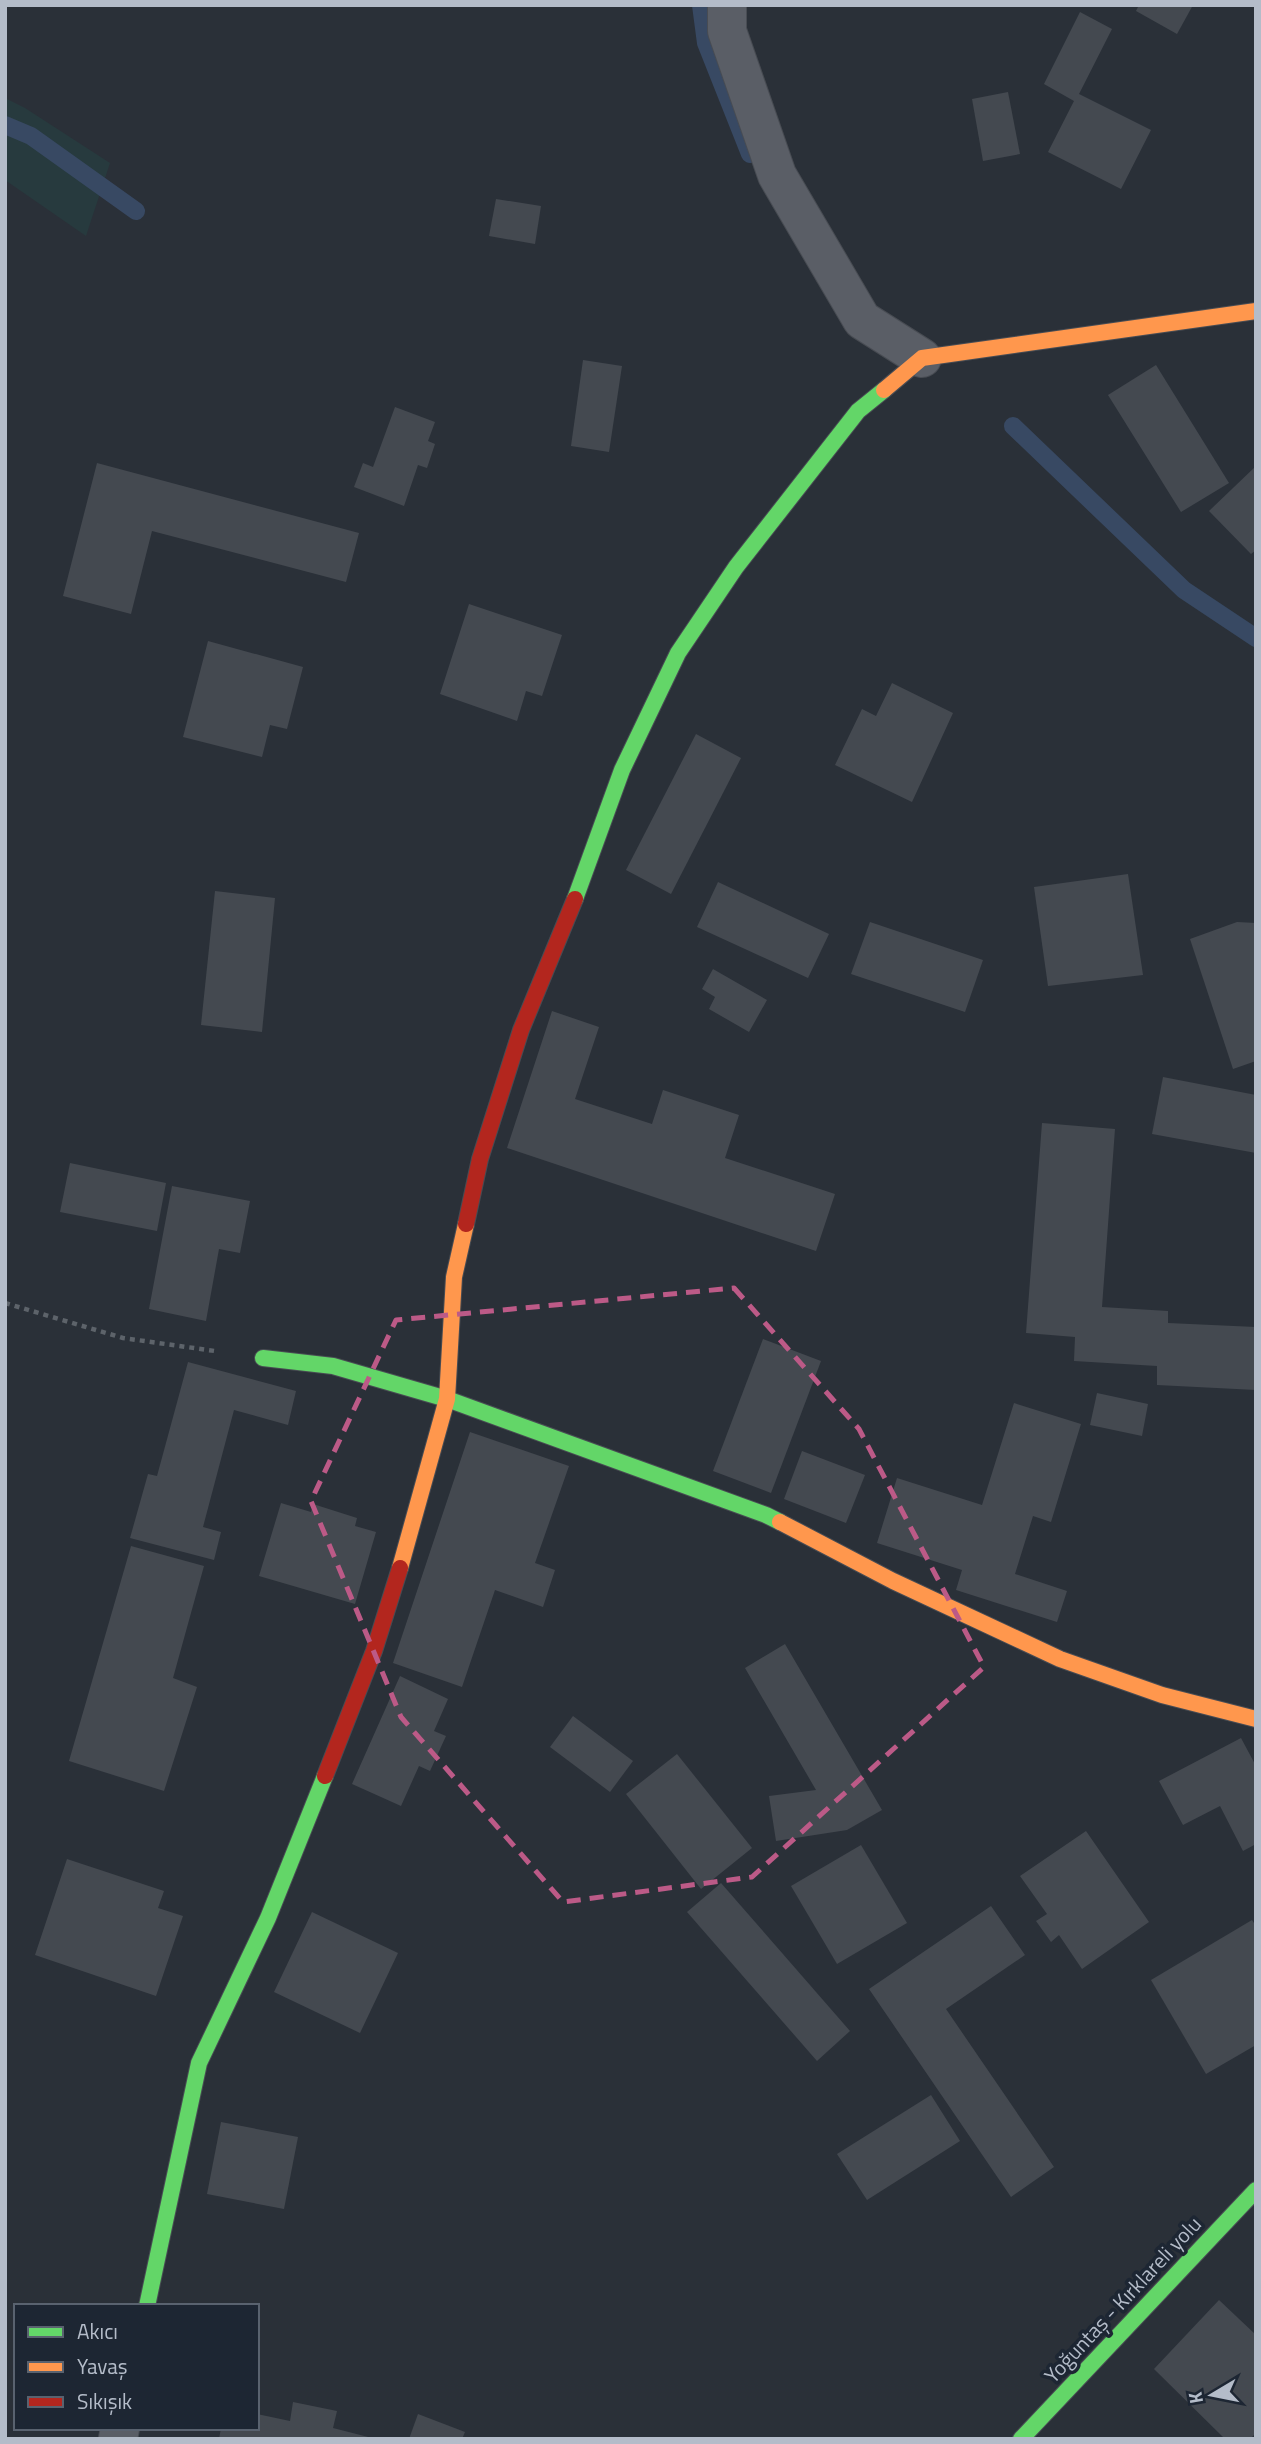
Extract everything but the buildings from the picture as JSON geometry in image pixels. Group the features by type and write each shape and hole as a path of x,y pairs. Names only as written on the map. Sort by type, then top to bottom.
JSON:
{"street":[{"path":"727,5 727,31 777,175 862,320 922,358"},
{"path":"147,2304 199,2063 268,1918 374,1651 414,1522 447,1399 454,1277 480,1159 521,1030 576,896 622,770 678,653 736,567 858,411 922,358 1256,311"},
{"path":"263,1358 333,1366 447,1399 766,1515 893,1581 1060,1659 1162,1695 1256,1719"},
{"name":"Yoğuntaş - Kırklareli yolu","path":"1021,2439 1256,2190"}],"path":[{"path":"5,1303 123,1338 263,1358"}],"highlighted area":[{"path":"734,1288 859,1429 984,1667 752,1877 563,1902 401,1717 311,1501 396,1320"}],"green space":[{"path":"5,98 110,163 86,236 5,180"}],"waterway":[{"path":"701,5 706,43 750,154"},
{"path":"5,125 31,136 136,211"},
{"path":"1013,426 1184,590 1256,638"}],"traffic: fast":[{"path":"575,899 622,770 678,653 736,567 858,411 884,390"},
{"path":"263,1358 333,1366 447,1399 780,1522"},
{"path":"147,2304 199,2063 268,1918 325,1776"},
{"path":"1021,2439 1256,2190"}],"traffic: slow":[{"path":"884,390 922,358 1256,311"},
{"path":"400,1568 447,1399 454,1277 466,1224"},
{"path":"780,1522 893,1581 1060,1659 1162,1695 1256,1719"}],"traffic: jam":[{"path":"466,1224 480,1159 521,1030 575,899"},
{"path":"325,1776 374,1651 400,1568"}]}
